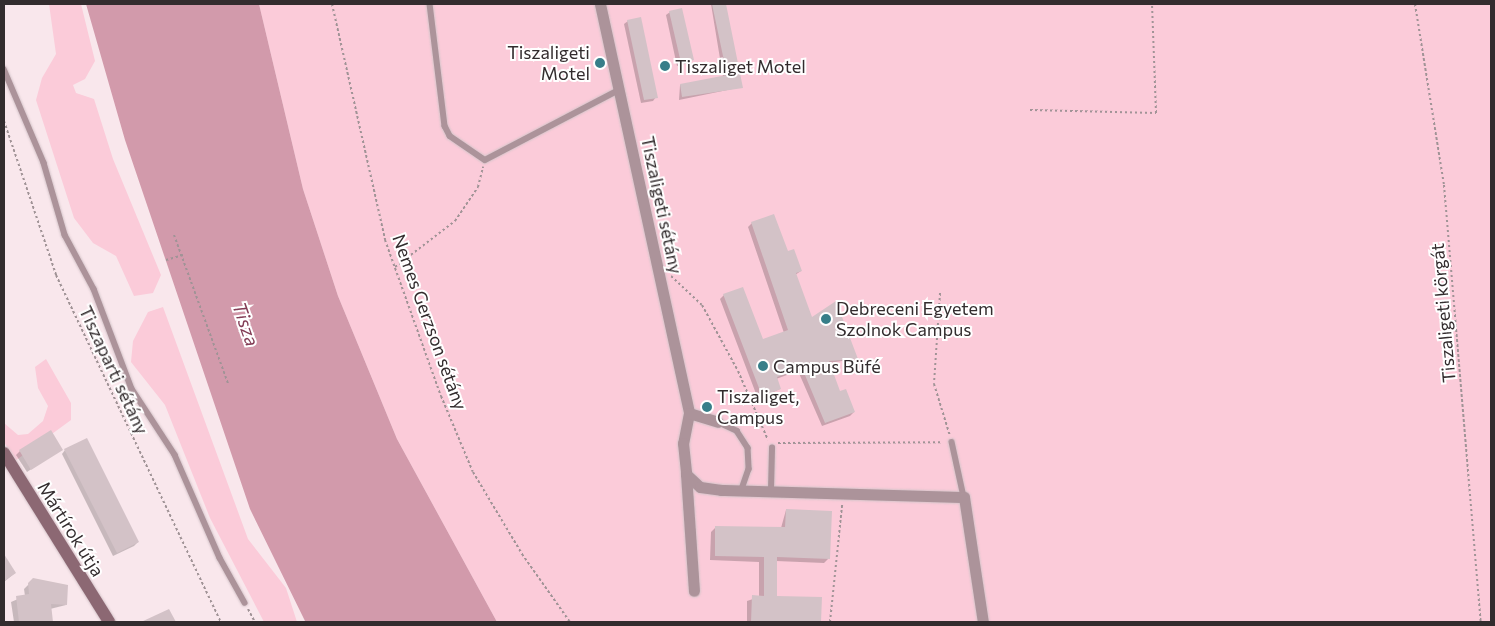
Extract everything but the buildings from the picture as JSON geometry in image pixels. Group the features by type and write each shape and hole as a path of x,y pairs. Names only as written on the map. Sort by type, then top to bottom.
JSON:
{"street":[{"name":"Tiszaligeti sétány","path":"600,4 689,413 683,443 694,591"},
{"path":"689,413 718,422"},
{"name":"Mártírok útja","path":"4,453 109,622"},
{"path":"686,474 700,487 964,497 983,622"}],"lane":[{"path":"430,4 445,126 450,136 485,160 619,90"},
{"path":"4,69 44,163 65,235 94,290 132,390 174,455 220,558 244,603"},
{"path":"718,422 737,431 748,448 749,469 742,489"},
{"path":"952,442 964,497"},
{"path":"771,445 771,490"}],"path":[{"name":"Nemes Gerzson sétány","path":"332,4 395,268 473,472 522,554 570,622"},
{"path":"1030,110 1156,113 1152,4"},
{"name":"Tiszaligeti körgát","path":"1415,4 1444,185 1480,622"},
{"name":"Tiszaparti sétány","path":"4,121 56,275 221,622"},
{"path":"395,268 455,221 478,187 485,160"},
{"path":"174,235 183,255 228,383"},
{"path":"166,260 183,255"},
{"path":"670,274 702,305 738,371 771,445 952,442 934,384 940,293"},
{"path":"830,622 843,492"},
{"path":"244,603 255,622"}],"shaded area":[{"path":"49,4 81,4 95,61 85,79 73,85 76,93 94,99 113,159 161,275 153,293 134,296 116,256 93,243 74,218 36,100 42,78 56,54"},
{"path":"259,4 1491,4 1491,622 497,622 397,439 338,296 303,189"},
{"path":"163,307 248,539 286,588 297,622 264,622 210,518 165,405 131,362 133,341 148,312"},
{"path":"46,359 71,403 71,420 15,461 4,442 4,423 18,435 28,434 43,421 48,406 38,388 35,367"}],"water":[{"name":"Tisza","path":"86,4 259,4 303,189 338,296 397,439 497,622 305,621 250,509 125,140"}],"place":[{"name":"Tiszaligeti Motel","path":"600,63"},
{"name":"Tiszaliget Motel","path":"665,66"},
{"name":"Debreceni Egyetem Szolnok Campus","path":"826,319"},
{"name":"Campus Büfé","path":"763,366"},
{"name":"Tiszaliget, Campus","path":"707,407"}]}
